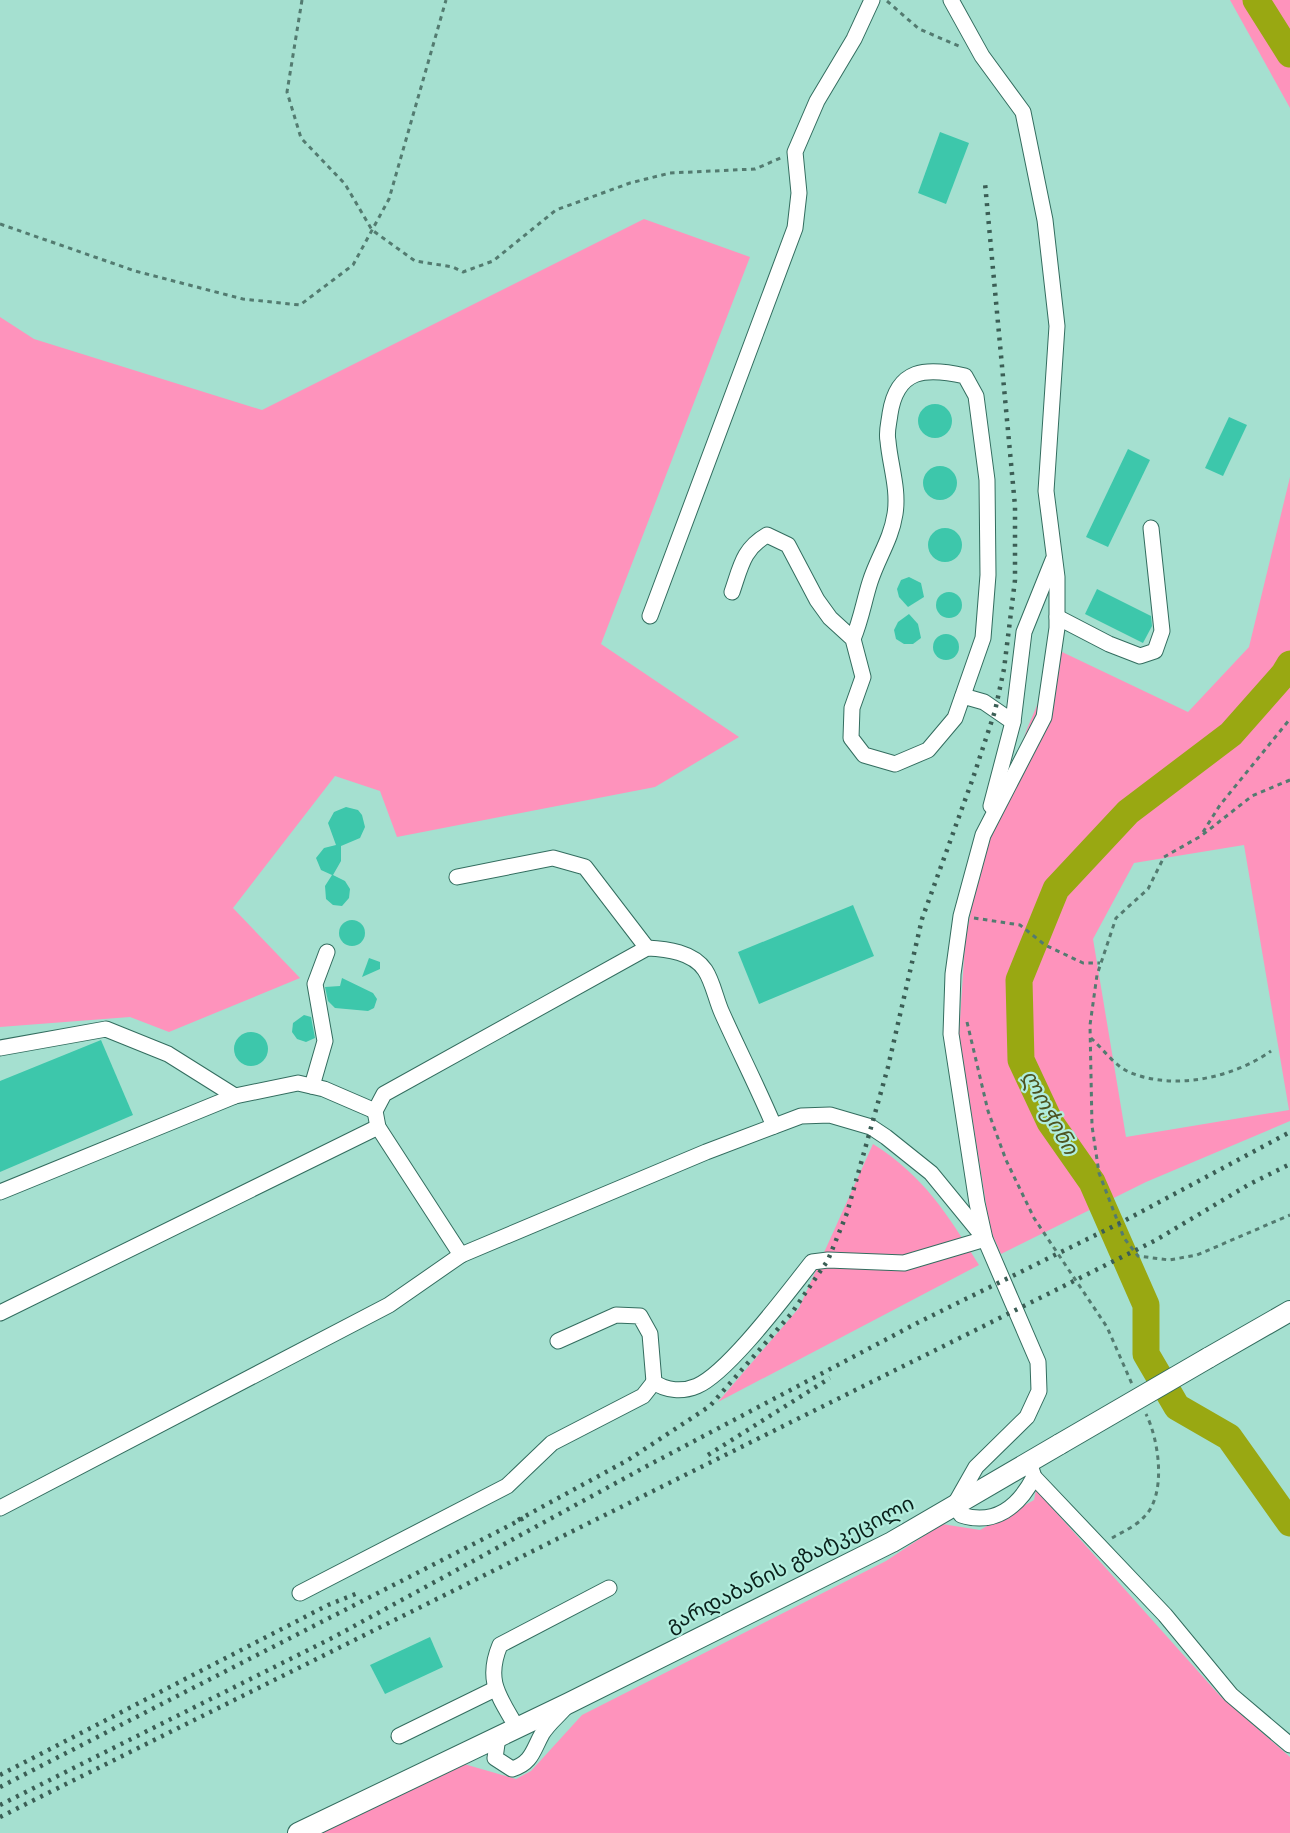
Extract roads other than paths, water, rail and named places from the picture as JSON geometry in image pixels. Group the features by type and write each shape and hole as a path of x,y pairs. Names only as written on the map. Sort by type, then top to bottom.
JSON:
{"main road":[{"name":"გარდაბანის გზატკეცილი","path":"298,1833 569,1703 892,1542 954,1504 1032,1470 1060,1444 1290,1311"}],"street":[{"path":"650,616 795,228 799,193 795,152 817,101 854,39 872,0"},
{"path":"951,0 982,56 1023,112 1045,220 1057,326 1046,491 1054,557 1057,617 1044,717 983,835"},
{"path":"921,371 942,371 964,376 976,396 987,480 987,575 983,638 955,718 928,750 895,764 864,755 851,738 852,708 863,677 853,639 871,580 889,542 896,511 895,486 887,438 892,404 901,382 921,371"},
{"path":"1057,617 1109,644 1140,656 1155,651 1162,631 1151,528"},
{"path":"732,592 744,558 752,544 767,534 788,545 817,600 830,618 853,639"},
{"path":"1032,1470 1024,1495 1008,1510 995,1516 961,1515 954,1504 976,1467 1027,1417 1039,1391 1038,1362 985,1239 977,1203 951,1034 953,974 961,916 1013,722 1024,632 1054,557"},
{"path":"963,696 984,702 1013,722"},
{"path":"457,878 553,858 585,867 647,948"},
{"path":"461,1255 378,1127 375,1111 384,1094 647,948 665,949 689,956 705,970 721,1012 749,1066 774,1126"},
{"path":"312,1086 324,1041 315,984 327,952"},
{"path":"0,1048 106,1029 168,1054 235,1096"},
{"path":"0,1192 235,1096 298,1083 312,1086 375,1111"},
{"path":"0,1508 389,1305 461,1255 695,1156 801,1116 830,1115 871,1127 931,1173 985,1239"},
{"path":"0,1314 378,1127"},
{"path":"654,1382 662,1388 684,1390 709,1380 758,1328 812,1262 828,1260 904,1263 985,1239"},
{"path":"300,1593 507,1486 552,1443 643,1396 654,1382 650,1334 640,1316 616,1315 558,1341"},
{"path":"1032,1470 1165,1615 1231,1695 1290,1745"},
{"path":"517,1728 495,1689 491,1665 500,1645 609,1588"},
{"path":"399,1736 495,1689"},
{"path":"498,1737 495,1758 512,1769 522,1766 530,1759 543,1733 569,1703"}],"waterway":[{"name":"ლოჭინი","path":"1256,0 1290,54"},
{"name":"ლოჭინი","path":"1290,664 1284,674 1231,734 1128,812 1056,889 1019,980 1021,1060 1050,1122 1092,1182 1146,1305 1146,1354 1177,1407 1229,1437 1290,1523"}],"railway":[{"path":"518,1520 628,1460 710,1406 791,1314 828,1260 847,1213 888,1067 922,919 995,711 1004,669 1015,580 1015,506 985,183"},
{"path":"0,1805 334,1637 647,1466 919,1322 1122,1222 1290,1132"},
{"path":"0,1817 1156,1240 1248,1185 1290,1164"},
{"path":"708,1455 830,1378"},
{"path":"0,1787 526,1517"},
{"path":"0,1775 328,1605 358,1593"}]}
